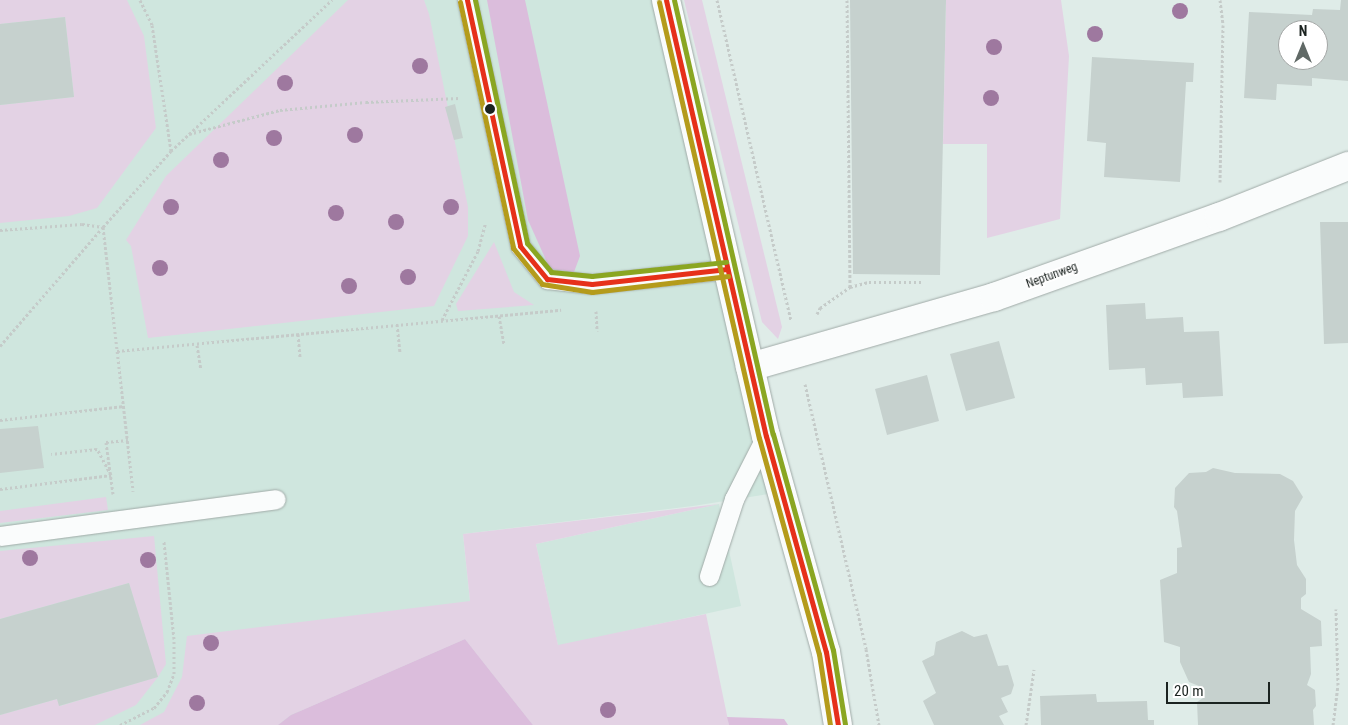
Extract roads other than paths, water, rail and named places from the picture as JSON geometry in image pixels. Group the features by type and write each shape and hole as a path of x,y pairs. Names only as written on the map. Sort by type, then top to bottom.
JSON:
{"street":[{"path":"666,0 766,436 826,652 838,725"},
{"name":"Neptunweg","path":"750,367 994,297 1220,217 1348,166"}],"lane":[{"path":"466,0 520,246 547,279 592,284 727,269"},
{"path":"710,576 734,499 766,436"},
{"path":"0,536 276,498"}]}
